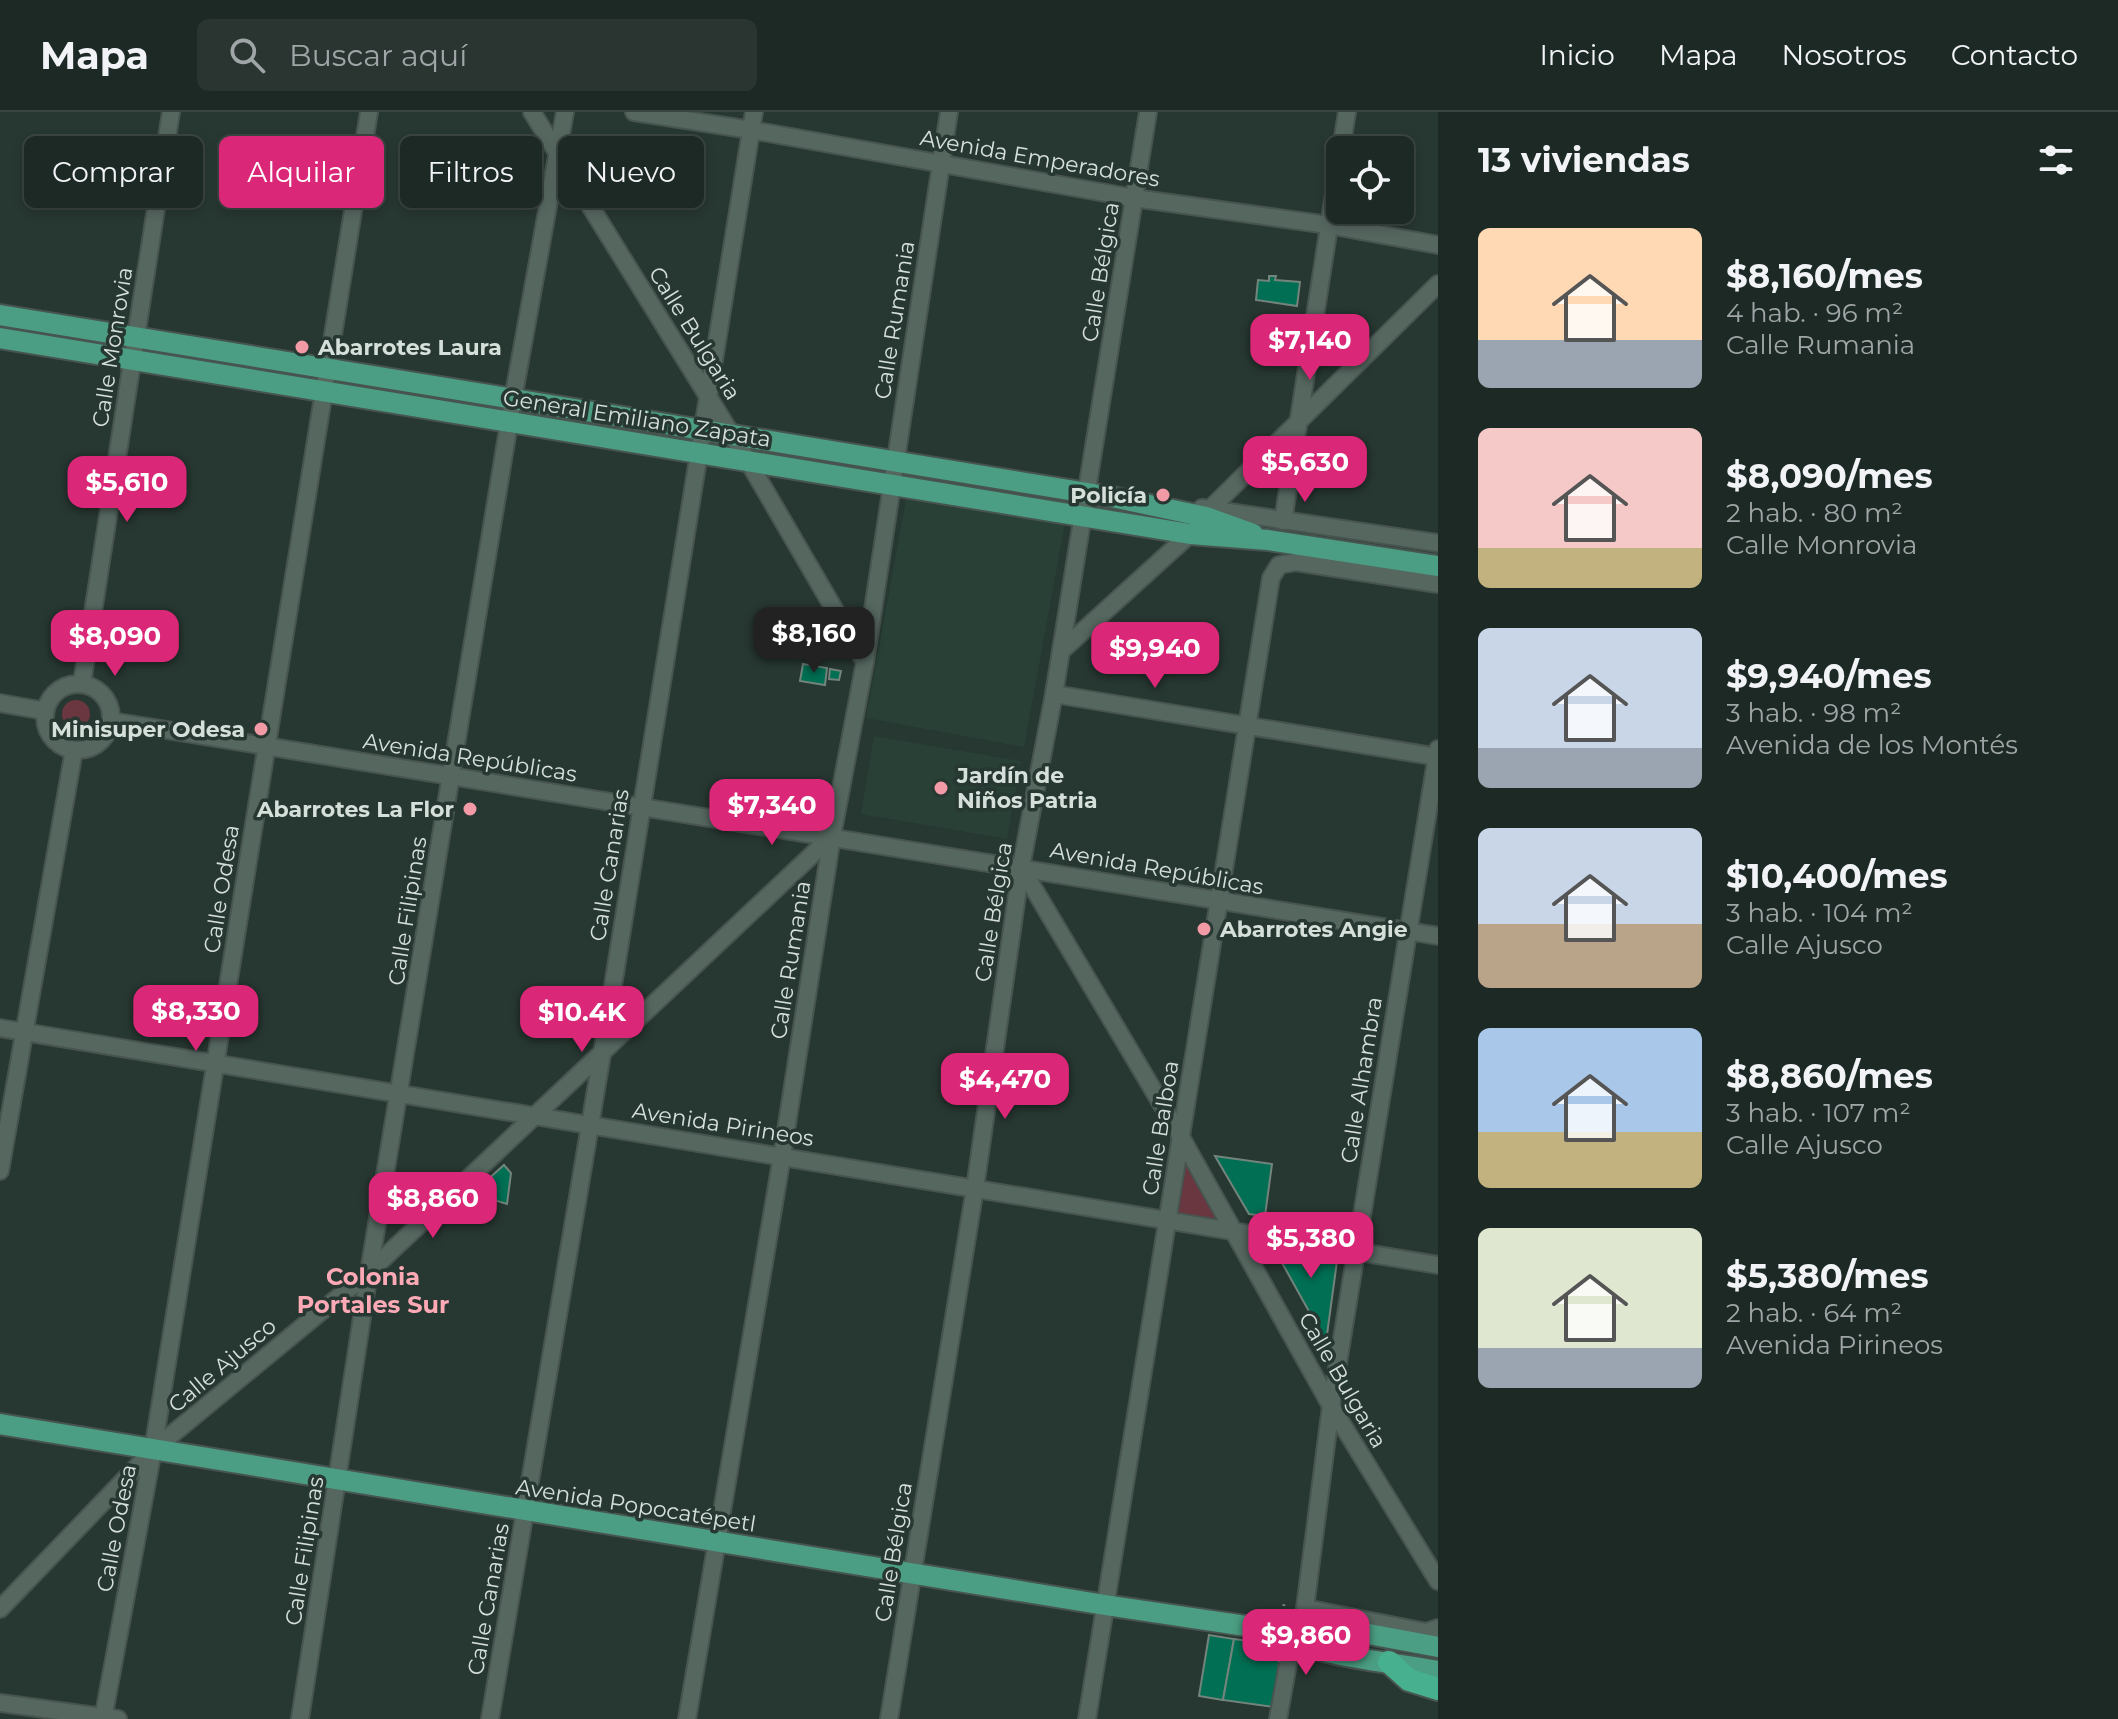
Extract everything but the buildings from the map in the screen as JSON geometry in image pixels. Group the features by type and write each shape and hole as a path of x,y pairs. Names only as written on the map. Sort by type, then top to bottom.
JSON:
{"highway":[{"path":"1389,1662 1409,1680 1438,1689"}],"main road":[{"name":"General Emiliano Zapata","path":"0,315 1169,507 1268,540"},
{"name":"General Emiliano Zapata","path":"0,338 1190,534 1268,540 1438,566"},
{"name":"Avenida Popocatépetl","path":"0,1424 1266,1629 1293,1636 1316,1651 1438,1671"},
{"name":"Avenida Popocatépetl","path":"1293,1636 1320,1625 1438,1647"}],"street":[{"name":"Calle Monrovia","path":"82,683 171,112"},
{"name":"Calle Odesa","path":"108,1718 369,112"},
{"name":"Calle Bulgaria","path":"532,112 732,434 865,662"},
{"name":"Calle Filipinas","path":"300,1719 369,1272 513,399 565,112"},
{"name":"Avenida Emperadores","path":"634,112 940,162 1134,198 1328,225 1438,245"},
{"name":"Calle Canarias","path":"490,1719 602,1054 754,112"},
{"name":"Calle Rumania","path":"687,1719 782,1156 832,836 865,662 949,112"},
{"name":"Calle Bélgica","path":"889,1719 975,1188 1021,867 1084,516 1148,112"},
{"path":"1343,136 1347,112"},
{"path":"1283,521 1328,225"},
{"path":"1210,509 1438,284"},
{"name":"General Emiliano Zapata","path":"1169,507 1210,509 1438,543"},
{"path":"1061,651 1190,534"},
{"name":"Calle Balboa","path":"1087,1719 1271,578 1279,565 1296,562 1438,584"},
{"path":"82,683 92,686 108,701 111,721 102,739 94,746 74,750 55,741 48,732 45,711 54,693 62,687 82,683"},
{"path":"1054,694 1438,755"},
{"path":"0,703 45,711"},
{"name":"Avenida Repúblicas","path":"111,721 1438,936"},
{"path":"0,1171 74,750"},
{"name":"Calle Alhambra","path":"1438,755 1331,1406 1305,1608 1426,1632 1438,1628"},
{"name":"Calle Ajusco","path":"0,1609 153,1450 369,1272 832,836"},
{"name":"Calle Bulgaria","path":"1021,867 1181,1137 1331,1406 1438,1581"},
{"name":"Avenida Pirineos","path":"0,1028 1438,1265"},
{"path":"1278,1719 1293,1636"},
{"path":"0,1703 108,1718"}],"path":[{"path":"1279,1662 1284,1604 1288,1604"}],"shaded area":[{"path":"907,494 1065,523 1024,747 866,718"},
{"path":"76,700 86,704 90,714 86,724 76,728 66,724 62,714 66,704"},
{"name":"Jardín de Niños Patria","path":"874,736 1021,761 1007,839 861,814"},
{"path":"1181,1138 1232,1230 1168,1217"}],"place":[{"name":"Abarrotes Laura","path":"302,347"},
{"name":"Policía","path":"1163,495"},
{"name":"Minisuper Odesa","path":"261,729"},
{"name":"Jardín de Niños Patria","path":"941,788"},
{"name":"Abarrotes La Flor","path":"470,809"},
{"name":"Abarrotes Angie","path":"1204,929"}],"district":[{"name":"Colonia Portales Sur","path":"373,1291"}]}
